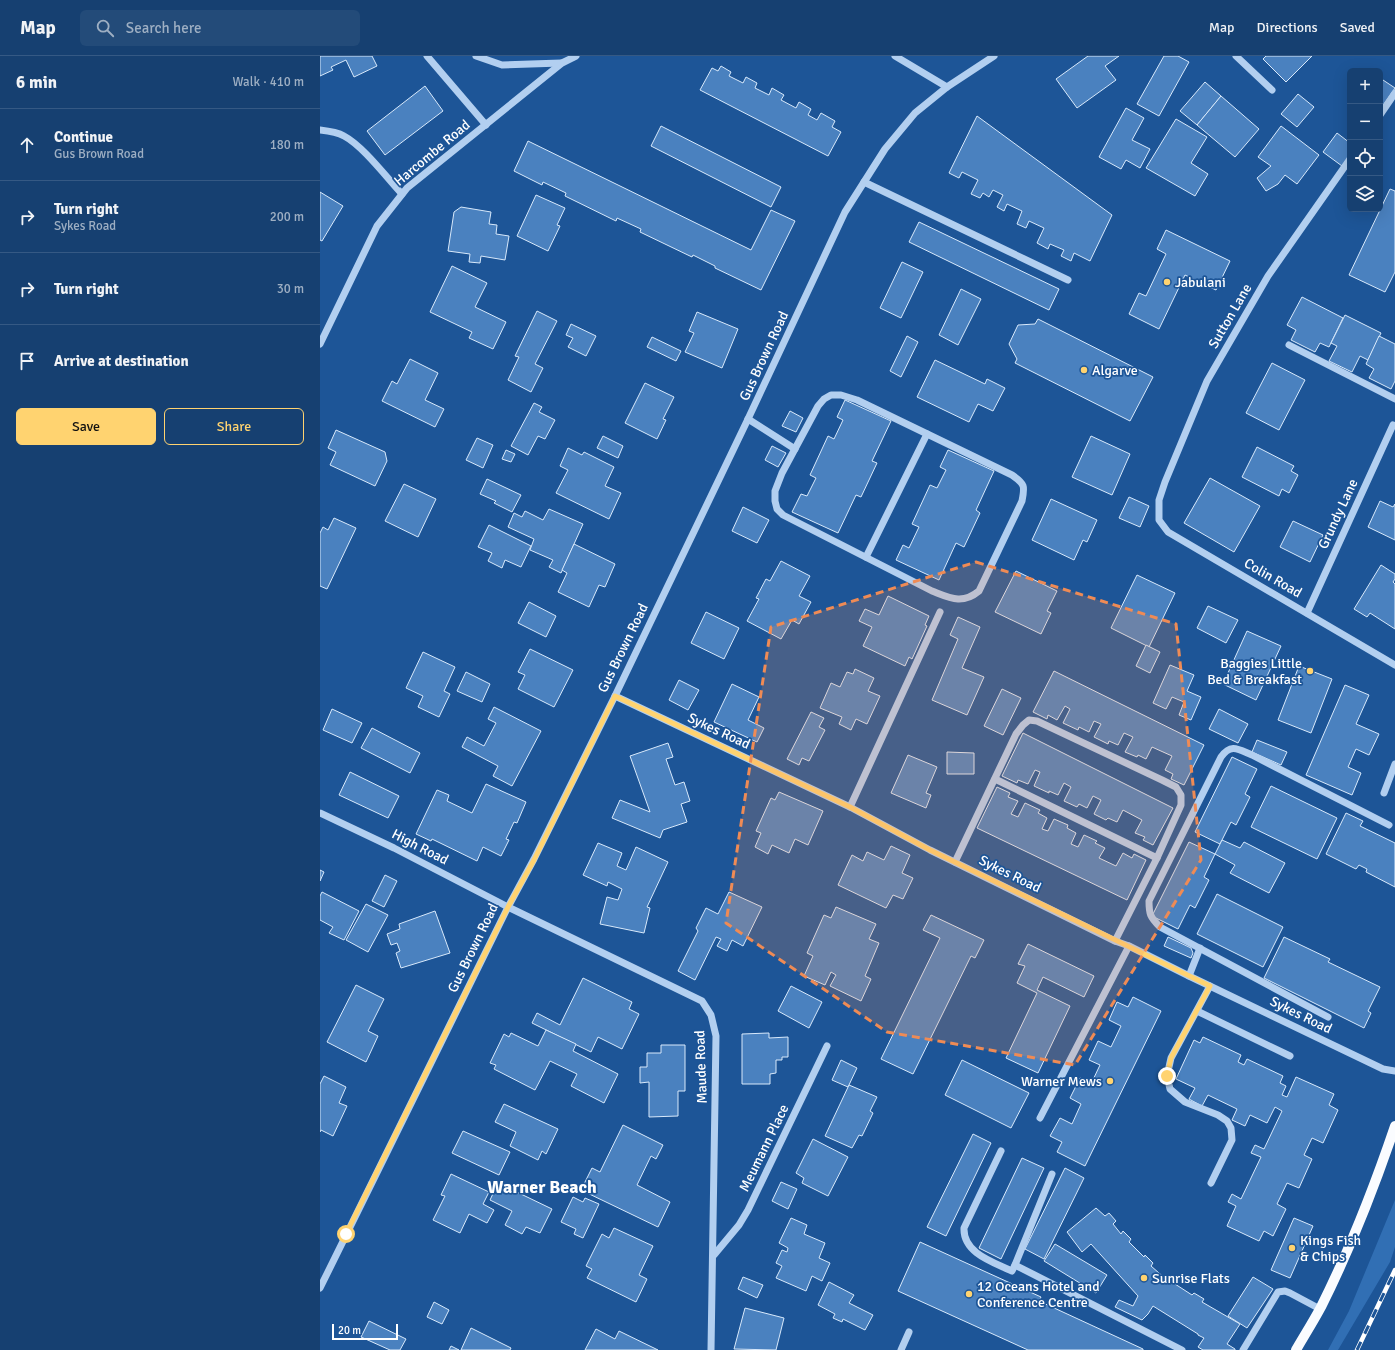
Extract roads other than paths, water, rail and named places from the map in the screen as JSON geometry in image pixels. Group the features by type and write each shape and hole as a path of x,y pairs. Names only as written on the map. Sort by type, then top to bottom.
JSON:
{"main road":[{"path":"1296,1350 1320,1309 1350,1244 1370,1198 1395,1126"}],"street":[{"path":"427,56 486,125"},
{"path":"476,56 502,65 562,64"},
{"name":"Harcombe Road","path":"320,344 377,226 402,194 562,64 576,56"},
{"path":"895,56 948,87"},
{"name":"Gus Brown Road","path":"320,1288 508,907 534,860 615,696 748,419 845,212 885,149 914,113 948,87 994,56"},
{"path":"1236,56 1272,90"},
{"path":"1383,111 1395,93"},
{"path":"320,130 332,131 345,136 358,146 402,194"},
{"name":"Sutton Lane","path":"1159,500 1207,380 1268,276 1347,163"},
{"path":"864,182 1068,280"},
{"path":"1289,345 1395,400"},
{"path":"841,394 857,400 1012,475 1022,482 1024,489 1022,501 979,591 971,597 964,599 952,599 932,591 783,515 777,509 775,491 782,473 795,449 818,406 824,399 831,395 841,394"},
{"path":"748,419 795,449"},
{"name":"Grundy Lane","path":"1307,613 1393,425"},
{"path":"866,557 927,434"},
{"name":"Colin Road","path":"1159,500 1159,520 1168,532 1395,665"},
{"path":"850,807 940,612"},
{"name":"Sykes Road","path":"615,696 850,807 930,850 1115,941 1129,946 1383,1069 1395,1070"},
{"path":"955,862 1016,734 1029,720 1037,721 1162,780 1176,787 1181,795 1181,805 1157,858 1115,941"},
{"path":"1328,1017 1160,927 1152,919 1149,911 1149,901 1221,757 1226,750 1233,748 1252,755 1389,825"},
{"path":"1384,793 1395,764"},
{"path":"995,778 1157,858"},
{"name":"High Road","path":"320,813 394,848 508,907"},
{"name":"Maude Road","path":"508,907 702,1001 711,1015 716,1036 714,1255 711,1350"},
{"path":"1040,1118 1129,946"},
{"path":"1189,976 1200,948"},
{"path":"1210,986 1171,1058 1167,1076 1170,1089 1185,1102 1227,1121 1231,1128 1232,1140 1211,1183"},
{"path":"1197,1011 1290,1056"},
{"name":"Meumann Place","path":"714,1255 739,1225 748,1210 827,1046"},
{"path":"1001,1151 964,1228 964,1235 974,1251 1012,1271 1052,1174"},
{"path":"1015,1265 1182,1350"},
{"path":"1243,1350 1278,1292 1285,1291 1290,1293 1320,1309"},
{"path":"901,1350 909,1332"}],"railway":[{"path":"1357,1350 1395,1270"}],"place":[{"name":"Jabulani","path":"1167,282"},
{"name":"Algarve","path":"1084,370"},
{"name":"Baggies Little Bed & Breakfast","path":"1310,671"},
{"name":"Warner Mews","path":"1110,1081"},
{"name":"Kings Fish & Chips","path":"1292,1248"},
{"name":"Sunrise Flats","path":"1144,1278"},
{"name":"12 Oceans Hotel and Conference Centre","path":"969,1294"}],"district":[{"name":"Warner Beach","path":"542,1187"}]}
